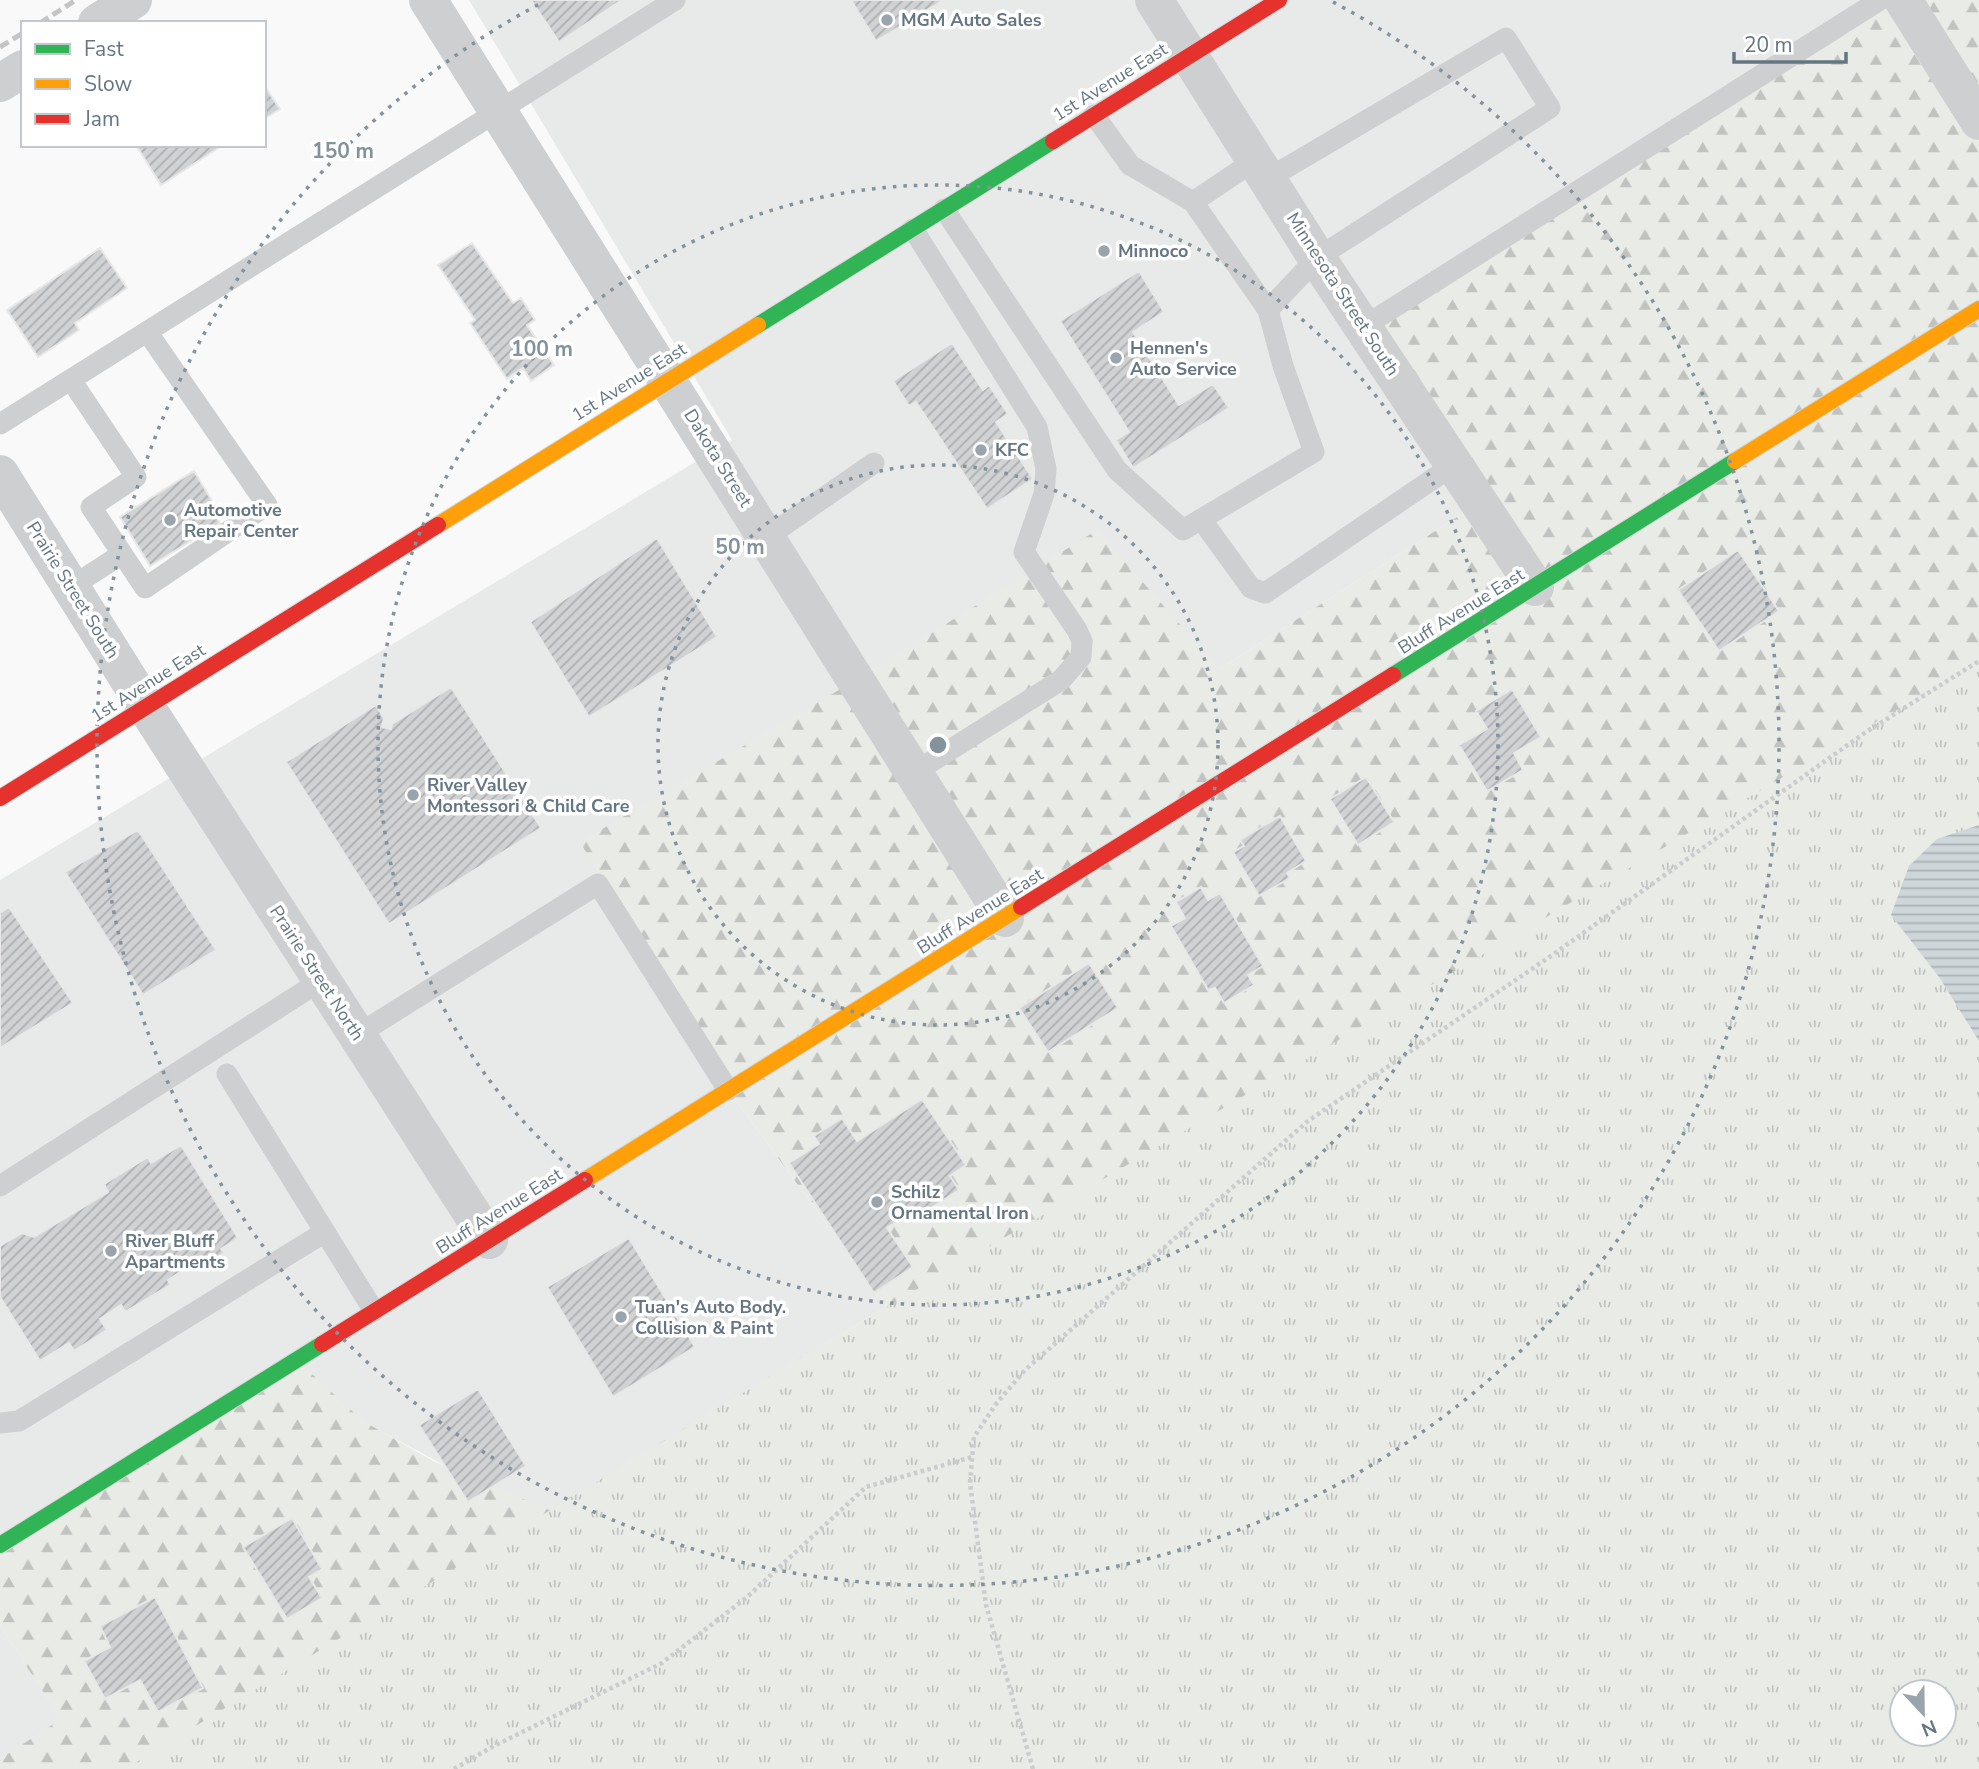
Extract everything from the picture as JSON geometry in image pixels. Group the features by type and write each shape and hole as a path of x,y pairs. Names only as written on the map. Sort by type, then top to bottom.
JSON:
{"street":[{"path":"100,21 134,0"},
{"name":"Dakota Street","path":"428,0 1005,918"},
{"name":"Minnesota Street South","path":"1154,0 1317,258 1535,587"},
{"name":"1st Avenue East","path":"0,798 1279,0"},
{"path":"1903,0 1979,121"},
{"path":"0,83 21,70"},
{"name":"Bluff Avenue East","path":"0,1545 1979,309"},
{"name":"Prairie Street South","path":"0,474 146,707"},
{"name":"Prairie Street North","path":"146,707 489,1240"}],"lane":[{"path":"0,425 676,0"},
{"path":"1363,327 1880,0"},
{"path":"1193,202 1263,169 1506,38 1550,108 1317,258 1268,310"},
{"path":"943,209 1117,470 1182,530 1314,452 1283,366 1268,310 1193,202 1130,165 1094,115"},
{"path":"913,229 1037,428 1046,469 1044,494 1024,552 1082,641 1081,657 1061,681 915,772"},
{"path":"71,380 136,477 91,508 145,588 267,505 148,333"},
{"path":"767,537 874,463"},
{"path":"1201,519 1251,588 1265,593 1455,464"},
{"path":"71,587 122,554"},
{"path":"357,1035 598,884 728,1090"},
{"path":"0,1186 322,980"},
{"path":"227,1074 374,1311"},
{"path":"0,1423 19,1421 325,1232"}],"path":[{"path":"1033,1769 986,1605 970,1483 974,1437 996,1404 1025,1370 1308,1121 1548,958 1866,732 1979,661"},
{"path":"454,1769 492,1747 662,1663 746,1598 866,1487 972,1457"}],"shaded area":[{"path":"469,0 1880,0 1479,503 1219,669 728,1090 887,1306 549,1511 446,1466 362,1421 296,1360 0,1545 0,880 732,440"},
{"path":"1979,825 1979,1041 1939,977 1891,915 1909,866 1937,839"},
{"path":"0,1626 62,1720 0,1759"}],"green space":[{"path":"1880,0 1979,0 1979,1769 0,1769 0,1759 61,1719 0,1626 0,1545 297,1360 363,1421 433,1461 549,1510 887,1306 728,1090 580,842 856,680 1097,530 1219,669 1479,503 1363,327"},
{"path":"1979,661 1979,1769 125,1769 777,1372"}],"building":[{"path":"531,0 622,0 559,42"},
{"name":"MGM Auto Sales","path":"851,0 944,0 876,41"},
{"path":"266,88 280,109 266,118"},
{"path":"137,147 220,147 161,185"},
{"path":"472,243 513,303 521,298 535,320 527,325 554,365 531,381 523,368 507,379 470,323 475,320 438,265"},
{"path":"100,248 127,288 75,323 79,330 38,357 7,310"},
{"name":"Hennen's Auto Service","path":"1139,271 1164,312 1133,332 1179,405 1213,384 1229,408 1133,468 1116,440 1129,432 1060,321"},
{"name":"KFC","path":"952,343 983,390 989,385 1008,414 996,422 1033,479 987,509 916,402 909,406 893,381"},
{"name":"Automotive Repair Center","path":"194,471 214,504 210,507 220,523 150,566 120,517"},
{"path":"657,538 717,637 589,717 530,622"},
{"path":"1738,550 1779,611 1719,651 1678,590"},
{"name":"River Valley Montessori & Child Care","path":"451,687 541,828 389,924 286,762 376,705 384,718 382,727 391,729 392,724"},
{"path":"1512,689 1541,737 1514,753 1523,770 1487,791 1459,745 1487,729 1476,711"},
{"path":"1366,777 1394,822 1358,845 1330,799"},
{"path":"1280,816 1306,861 1287,873 1290,878 1259,896 1233,852 1244,846 1240,840"},
{"path":"138,830 216,950 143,995 65,872"},
{"path":"1201,887 1208,900 1220,893 1263,966 1248,975 1254,985 1224,1003 1215,988 1208,990 1171,926 1185,918 1176,902"},
{"path":"9,907 73,1003 0,1048 0,913"},
{"path":"1089,963 1118,1008 1048,1052 1019,1008"},
{"name":"Schilz Ornamental Iron","path":"922,1099 966,1165 950,1176 959,1190 911,1221 907,1215 887,1228 913,1267 874,1293 789,1163 819,1144 814,1136 842,1118 857,1141"},
{"name":"River Bluff Apartments","path":"181,1145 238,1238 221,1249 224,1253 194,1271 190,1266 168,1280 170,1285 125,1312 121,1305 100,1319 107,1330 74,1351 69,1343 40,1361 0,1297 0,1246 22,1233 34,1237 108,1192 104,1184 148,1157 151,1163"},
{"name":"Tuan's Auto Body. Collision & Paint","path":"629,1238 695,1347 613,1397 547,1287"},
{"path":"478,1389 526,1466 468,1502 419,1425"},
{"path":"292,1518 322,1569 309,1577 322,1598 287,1619 243,1547"},
{"path":"155,1597 203,1688 158,1712 140,1680 105,1699 84,1661 110,1647 100,1626"}],"railway":[{"path":"43,21 76,0"},
{"path":"0,47 21,34"}],"traffic: fast":[{"path":"758,325 1053,141"},
{"path":"1393,675 1735,461"},
{"path":"0,1545 322,1344"}],"traffic: slow":[{"path":"1735,461 1979,309"},
{"path":"438,525 758,325"},
{"path":"585,1180 1021,907"}],"traffic: jam":[{"path":"1053,141 1279,0"},
{"path":"0,798 438,525"},
{"path":"1021,907 1393,675"},
{"path":"322,1344 585,1180"}],"place":[{"name":"MGM Auto Sales","path":"887,20"},
{"name":"Minnoco","path":"1104,251"},
{"name":"Hennen's Auto Service","path":"1116,358"},
{"name":"KFC","path":"981,450"},
{"name":"Automotive Repair Center","path":"170,520"},
{"name":"River Valley Montessori & Child Care","path":"413,795"},
{"name":"Schilz Ornamental Iron","path":"877,1202"},
{"name":"River Bluff Apartments","path":"111,1251"},
{"name":"Tuan's Auto Body. Collision & Paint","path":"621,1317"}]}
